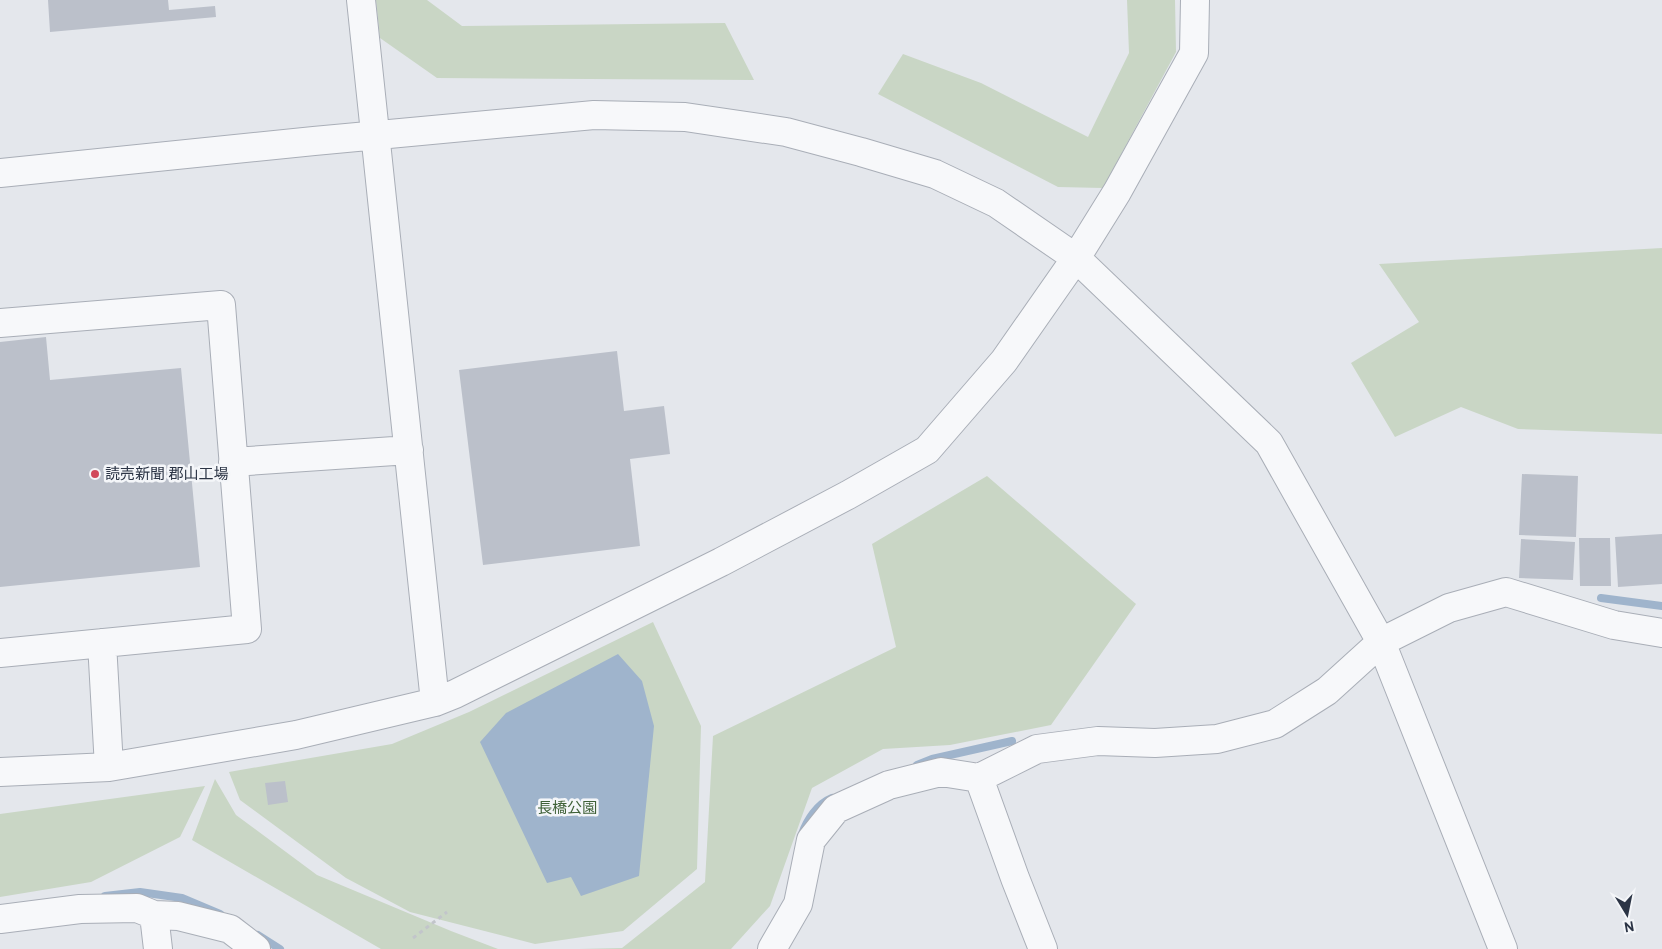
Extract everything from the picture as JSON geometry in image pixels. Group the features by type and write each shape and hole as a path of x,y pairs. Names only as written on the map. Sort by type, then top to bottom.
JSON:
{"street":[{"path":"361,0 435,702"},
{"path":"0,772 109,767 296,735 435,702 455,694 722,562 848,495 927,450 1004,361 1076,258 1117,192 1194,53 1195,0"},
{"path":"0,173 594,115 685,117 786,132 935,174 996,203 1076,258 1270,443 1381,642 1503,949"},
{"path":"0,323 221,305 247,629 0,653"},
{"path":"233,462 409,450"},
{"path":"772,949 798,904 811,840 836,809 889,785 942,772 979,778 1037,749 1098,741 1155,743 1217,739 1275,724 1327,691 1381,642 1449,608 1506,592 1614,625 1662,633"},
{"path":"102,643 109,767"},
{"path":"979,778 1014,878 1043,949"},
{"path":"0,919 80,909 137,908 154,915 178,916 230,929 256,949"},
{"path":"154,915 158,949"}],"path":[{"path":"413,938 447,912"}],"green space":[{"path":"376,0 427,0 462,26 725,23 754,80 437,78 380,38"},
{"path":"1127,0 1175,0 1176,52 1103,188 1058,187 878,94 903,54 981,83 1088,137 1129,53"},
{"path":"1662,248 1662,434 1518,429 1461,407 1395,437 1351,363 1419,322 1379,264"},
{"path":"987,476 1136,604 1051,725 950,745 883,749 812,788 770,906 731,949 579,949 622,948 705,882 713,736 896,647 872,544"},
{"name":"長橋公園","path":"653,622 701,726 697,869 623,931 535,944 410,912 346,878 240,800 229,772 392,744 469,712"},
{"path":"215,779 236,815 317,875 498,949 381,949 192,840"},
{"path":"205,786 180,837 91,882 0,897 0,814"}],"water":[{"path":"618,654 642,681 654,726 639,876 581,896 571,877 547,883 480,742 506,713"}],"building":[{"path":"48,0 168,0 169,10 215,6 216,17 50,32"},
{"name":"読売新聞 郡山工場","path":"46,337 50,380 181,368 200,567 0,587 0,342"},
{"path":"617,351 624,411 664,406 670,454 630,459 640,546 483,565 459,370"},
{"path":"1522,474 1578,476 1576,537 1519,535"},
{"path":"1662,534 1662,584 1618,587 1615,537"},
{"path":"1579,538 1610,538 1611,586 1580,586"},
{"path":"1521,539 1575,542 1573,580 1519,578"},
{"path":"285,781 288,802 268,805 265,783"}],"waterway":[{"path":"1601,598 1662,606"},
{"path":"917,765 932,759 1012,741"},
{"path":"802,834 813,813 832,798"},
{"path":"105,896 140,892 182,898 220,914"},
{"path":"258,935 280,949"}],"place":[{"name":"読売新聞 郡山工場","path":"95,474"}]}
